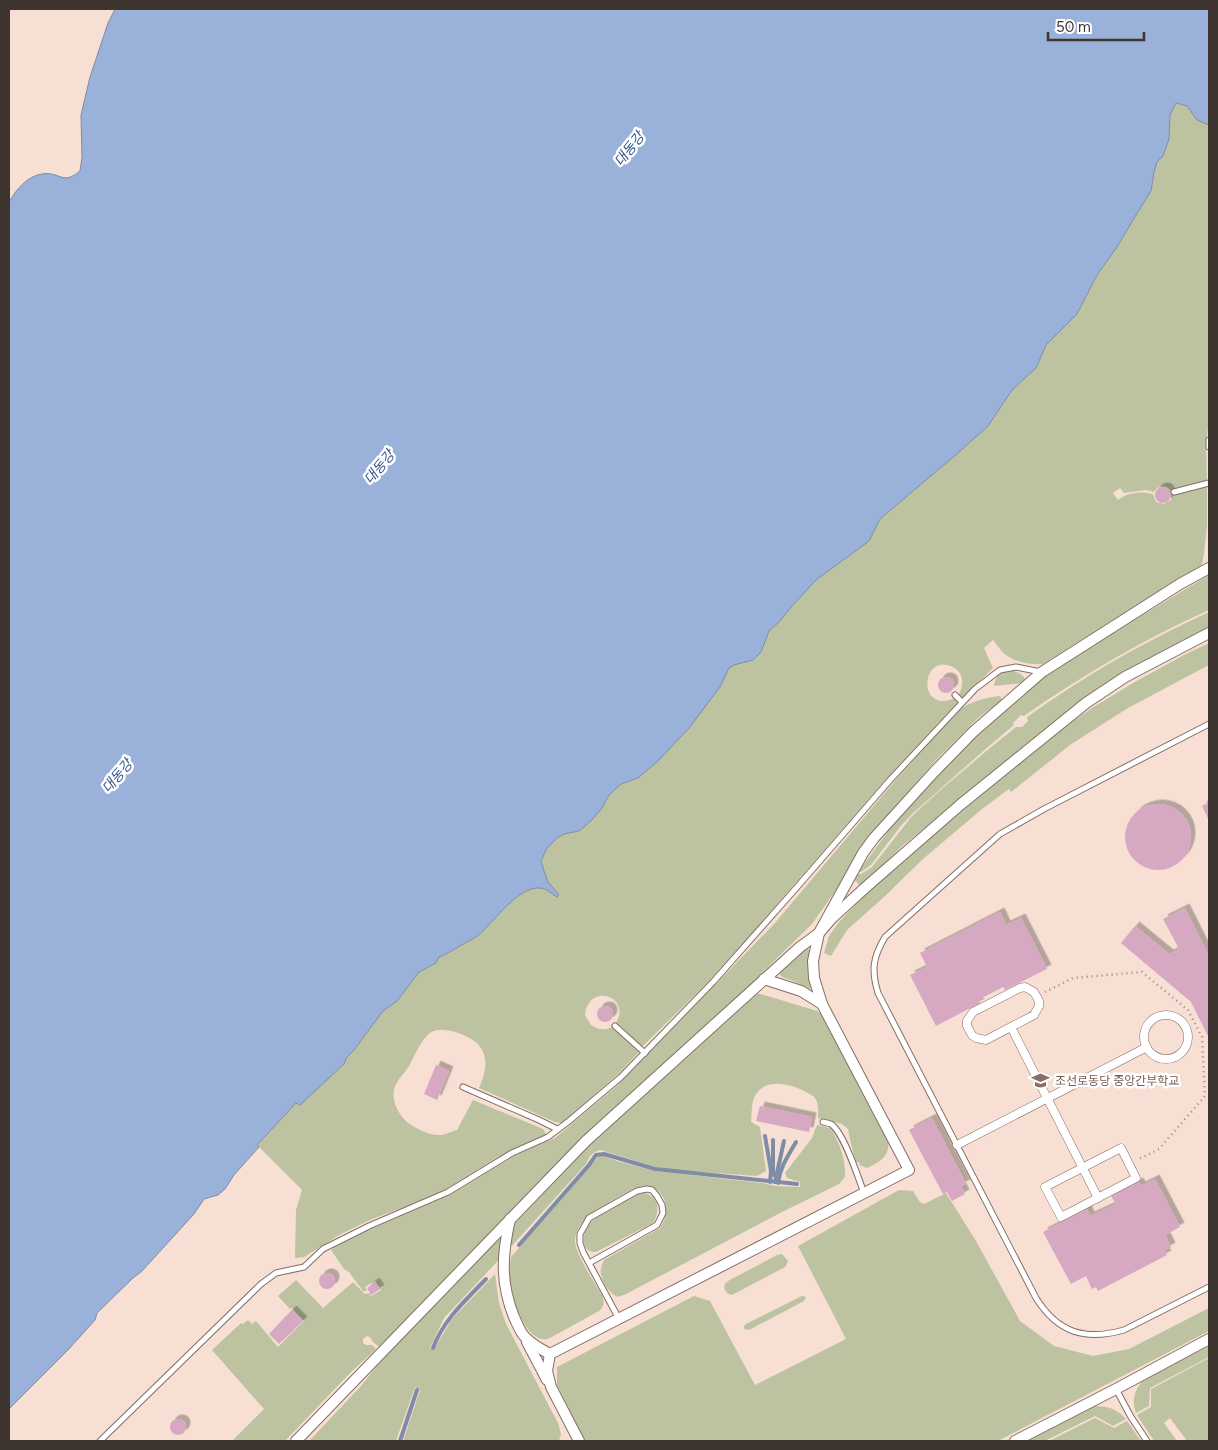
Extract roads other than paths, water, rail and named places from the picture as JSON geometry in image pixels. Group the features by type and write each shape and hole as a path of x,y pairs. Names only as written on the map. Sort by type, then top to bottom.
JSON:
{"street":[{"path":"550,1354 909,1170 822,1004 814,978 814,961 819,932 864,853 885,826 973,732 1042,672 1180,584 1209,568"},
{"path":"296,1441 586,1141 764,979 819,932 866,887 960,805 1086,703 1125,677 1209,633"},
{"path":"764,979 801,991 822,1004"},
{"path":"1020,988 1030,989 1037,996 1039,1006 1034,1015 1011,1027 986,1040 981,1040 969,1031 968,1021 972,1012 1020,988"},
{"path":"1162,1015 1176,1017 1186,1027 1189,1035 1186,1049 1174,1058 1160,1059 1153,1056 1147,1047 1144,1036 1150,1022 1155,1018 1162,1015"},
{"path":"1186,1027 1195,1023"},
{"path":"1011,1027 1098,1198"},
{"path":"957,1145 1147,1047"},
{"path":"1121,1148 1136,1178 1061,1217 1045,1187 1083,1168 1121,1148"},
{"path":"510,1219 503,1258 504,1284 508,1303 578,1441"},
{"path":"524,1336 536,1347 550,1354"},
{"path":"1015,1441 1209,1338"},
{"path":"550,1354 547,1371 551,1387"}],"lane":[{"path":"1209,440 1209,447"},
{"path":"1174,492 1209,483"},
{"path":"100,1441 261,1284 276,1272 304,1267 323,1249 369,1226 448,1192 512,1154 548,1136 569,1121 621,1077 713,982 890,780 975,689 1000,670 1016,668 1042,672"},
{"path":"955,695 962,702"},
{"path":"1209,724 1022,820 1000,834 885,937 877,951 874,966 874,980 878,993 1045,1312 1058,1324 1074,1332 1093,1335 1110,1334 1124,1330 1209,1287"},
{"path":"615,1026 645,1053"},
{"path":"462,1088 539,1120 557,1130"},
{"path":"823,1122 831,1124 837,1131 846,1147 864,1193"},
{"path":"589,1263 657,1225 663,1213 661,1202 652,1190 636,1191 589,1218 580,1234 583,1252 589,1263 619,1318"},
{"path":"1116,1389 1147,1441"}],"water":[{"name":"대동강","path":"115,9 1209,9 1209,125 1197,120 1187,106 1176,103 1170,115 1169,139 1163,156 1157,162 1151,191 1117,247 1097,275 1077,314 1046,345 1036,368 1012,390 988,426 880,519 869,541 816,580 769,631 761,652 753,660 729,668 720,687 689,728 658,761 638,778 621,784 609,795 602,808 591,821 579,831 564,834 547,848 541,861 548,882 559,895 557,897 542,888 532,889 524,893 507,905 478,936 439,957 436,963 419,972 397,1001 383,1011 347,1057 344,1064 300,1105 296,1103 257,1145 259,1147 234,1175 225,1189 218,1195 204,1199 194,1214 142,1271 97,1313 95,1320 67,1351 9,1409 9,202 23,184 37,175 53,174 65,178 80,171 82,157 81,115 90,77 108,23"}],"waterway":[{"path":"765,1136 771,1171 770,1182"},
{"path":"773,1140 773,1175"},
{"path":"775,1182 784,1141"},
{"path":"778,1183 782,1167 796,1142"},
{"path":"519,1245 596,1155 604,1154 655,1169 797,1184"},
{"path":"433,1348 449,1319 486,1279"},
{"path":"400,1441 417,1390"}],"place":[{"name":"조선로동당 중앙간부학교","path":"1041,1081"}]}
